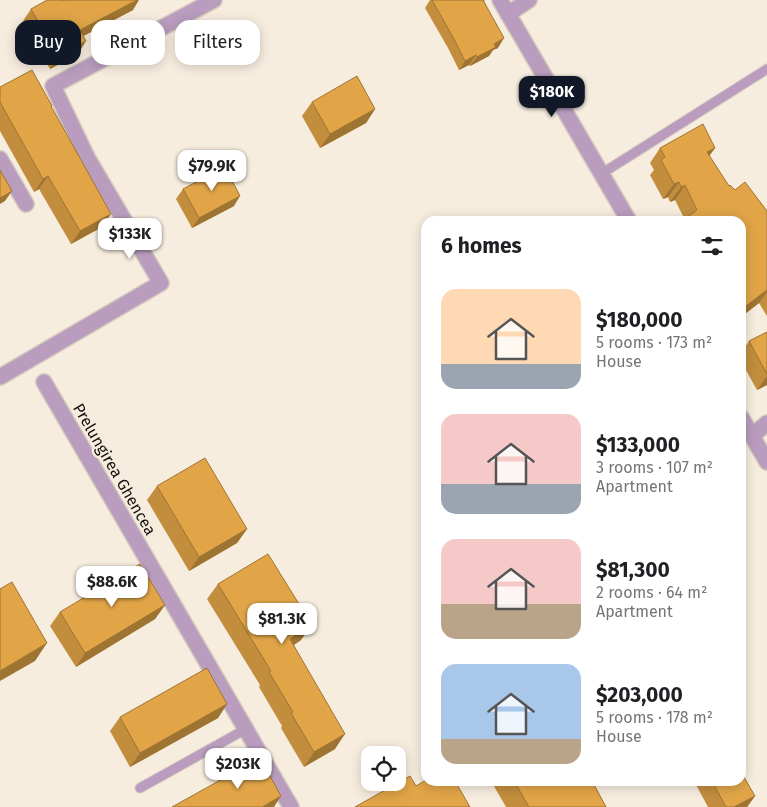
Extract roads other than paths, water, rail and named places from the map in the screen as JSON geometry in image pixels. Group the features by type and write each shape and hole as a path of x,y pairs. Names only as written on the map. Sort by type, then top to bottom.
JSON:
{"street":[{"path":"0,377 161,283 87,157 53,86 214,0"},
{"path":"500,0 626,216"},
{"path":"508,14 529,0"},
{"path":"0,159 26,204"},
{"name":"Prelungirea Ghencea","path":"44,382 292,807"},
{"path":"752,436 767,423"},
{"path":"746,426 767,462"}],"lane":[{"path":"601,174 767,69"},
{"path":"140,788 246,729"}]}
